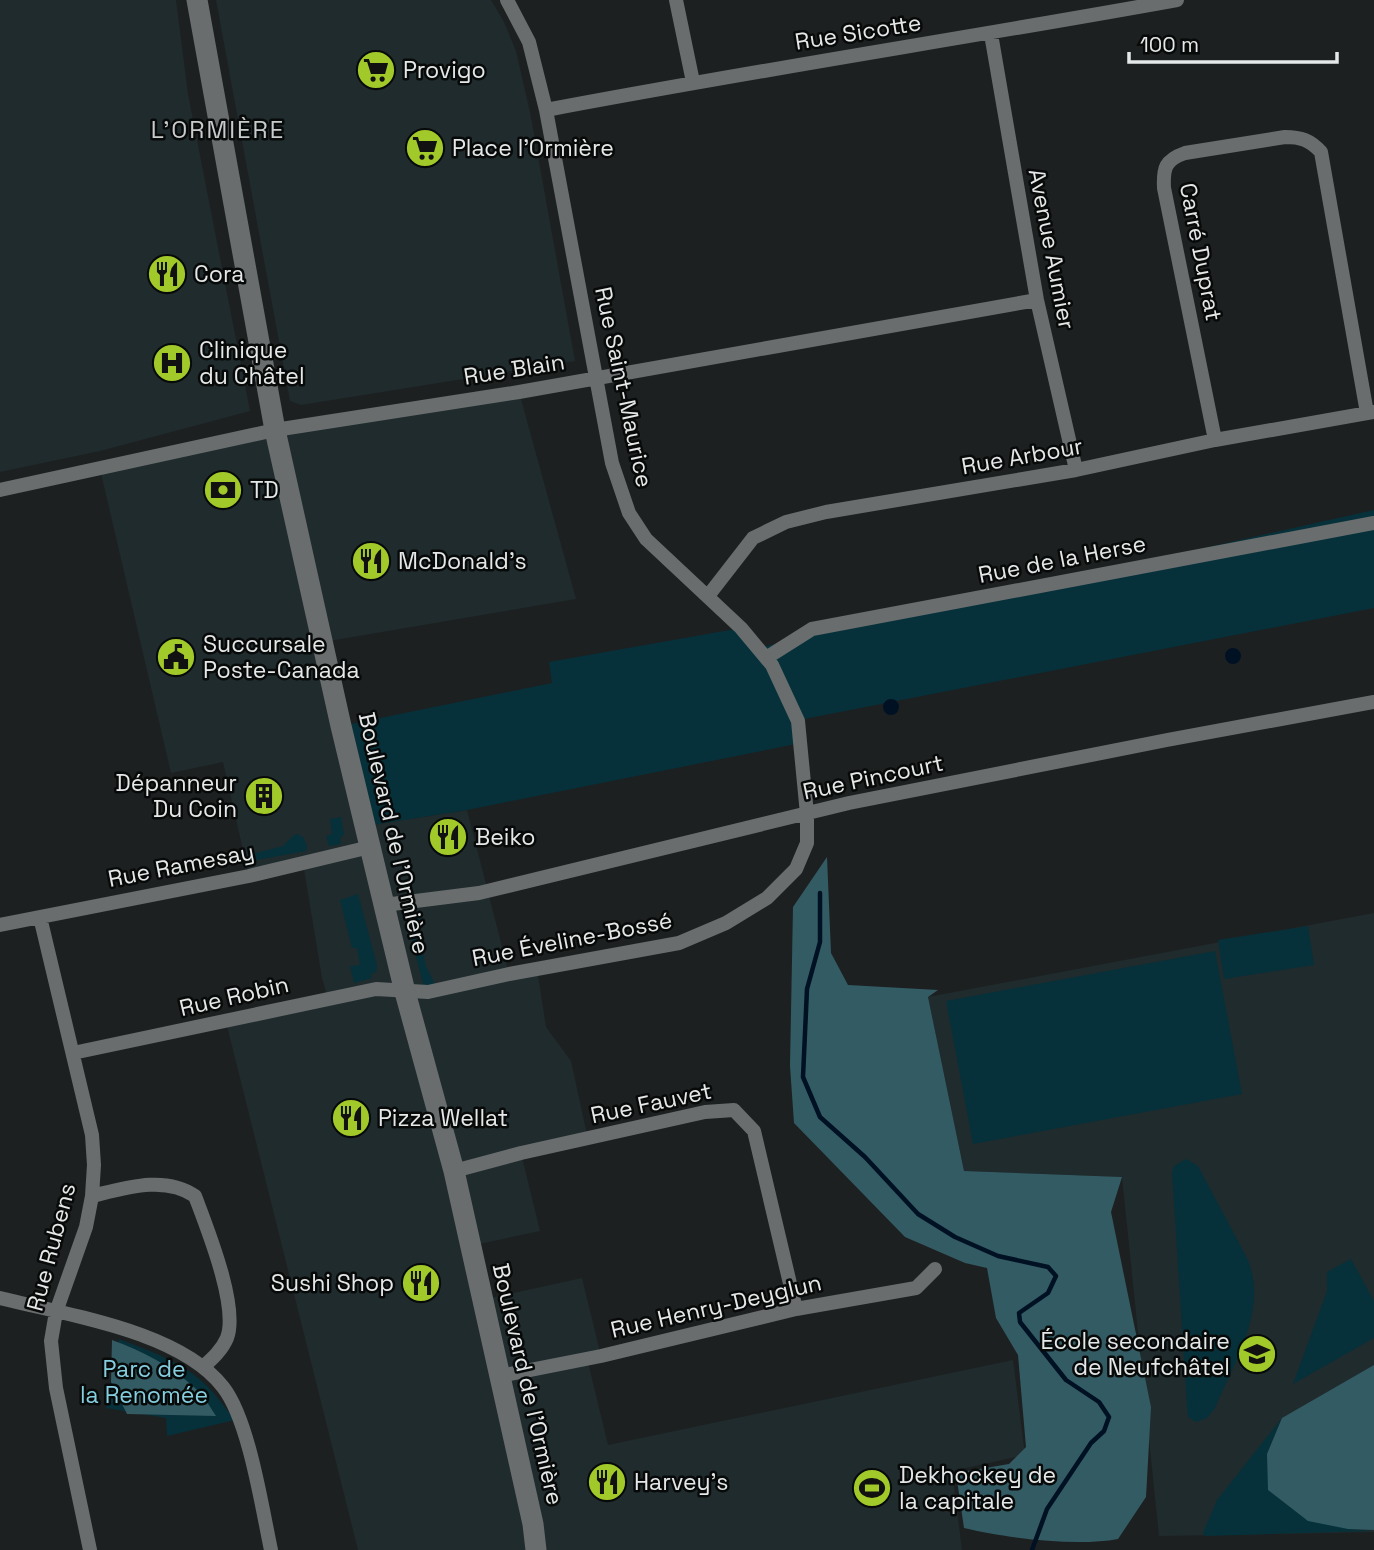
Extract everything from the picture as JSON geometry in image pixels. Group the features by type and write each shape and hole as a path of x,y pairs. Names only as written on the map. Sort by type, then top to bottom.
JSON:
{"main road":[{"name":"Boulevard de l'Ormière","path":"197,0 275,430 370,848 405,992 454,1171 533,1524 536,1550"}],"street":[{"name":"Rue Saint-Maurice","path":"507,0 529,42 545,110 612,463 629,513 646,539 741,628 772,665 798,720 807,814"},
{"path":"676,0 693,82"},
{"name":"Rue Sicotte","path":"545,110 693,82 991,34 1177,0"},
{"name":"Avenue Aumier","path":"991,34 1037,300 1076,470"},
{"name":"Carré Duprat","path":"1215,440 1164,188 1163,174 1167,165 1172,158 1185,153 1300,137 1313,143 1321,152 1370,412"},
{"name":"Rue Blain","path":"0,490 275,430 596,379 1037,300"},
{"name":"Rue Arbour","path":"708,596 753,538 786,522 826,512 1076,470 1215,440 1370,412"},
{"name":"Rue de la Herse","path":"766,658 812,629 1374,523"},
{"name":"Rue Pincourt","path":"384,905 479,893 849,803 1374,702"},
{"name":"Rue Éveline-Bossé","path":"405,992 428,992 509,974 680,943 726,923 767,898 796,869 807,843 807,814"},
{"name":"Rue Ramesay","path":"0,925 249,876 370,848"},
{"name":"Rue Rubens","path":"40,916 92,1135 92,1196 86,1227 56,1312 51,1341 56,1388 90,1550"},
{"name":"Rue Robin","path":"73,1053 376,989 405,992"},
{"name":"Rue Fauvet","path":"454,1171 521,1153 705,1112 734,1110 754,1131 796,1309"},
{"path":"92,1196 128,1187 170,1184 184,1188 195,1196 227,1291 231,1324 227,1339 203,1367"},
{"name":"Rue Henry-Deyglun","path":"500,1376 601,1356 796,1309 916,1288 935,1269"},
{"path":"0,1298 155,1339 180,1351 203,1367 224,1388 235,1409 245,1436 271,1550"}],"shaded area":[{"path":"0,0 176,0 188,94 250,411 100,451 0,472"},
{"path":"216,0 491,0 516,51 530,112 575,361 301,405 290,401"},
{"path":"519,392 576,599 323,642 365,826 467,810 509,974 537,969 546,1027 571,1061 588,1139 521,1153 540,1231 470,1246 482,1300 582,1278 601,1356 587,1358 608,1445 1013,1360 1025,1455 952,1471 962,1550 358,1550 226,1022 328,998 322,978 303,863 249,876 223,762 171,773 100,469"},
{"path":"1233,648 1239,650 1239,662 1233,664 1227,662 1225,656 1227,650"},
{"path":"891,699 899,707 891,715 883,707"},
{"name":"École secondaire de Neufchâtel","path":"1374,913 1374,1532 1159,1536 1122,1177 964,1171 928,997"}],"green space":[{"path":"1374,510 1374,608 799,720 801,743 467,810 366,826 341,726 552,683 549,662 741,628 758,648"},
{"path":"341,817 344,834 340,839 341,844 329,846 326,836 332,834 330,819"},
{"path":"297,834 303,837 306,851 251,861 248,855 283,846"},
{"path":"827,857 831,953 848,985 938,990 928,997 964,1171 1122,1177 1111,1212 1151,1407 1146,1497 1118,1539 1082,1542 1041,1540 964,1528 956,1473 1009,1464 1026,1447 1018,1355 996,1318 987,1268 965,1263 905,1237 794,1123 790,1066 793,907"},
{"path":"358,894 377,965 376,972 371,974 372,978 354,983 350,966 360,965 357,948 352,948 340,900"},
{"path":"423,913 417,929 426,966 435,984 424,987 406,918"},
{"path":"1308,926 1314,965 1224,979 1218,940"},
{"path":"1215,951 1242,1094 973,1144 946,1001"},
{"path":"1186,1159 1198,1166 1248,1260 1254,1298 1246,1336 1215,1408 1207,1418 1196,1422 1188,1417 1172,1172 1174,1166"},
{"path":"1351,1259 1374,1301 1374,1338 1293,1384 1327,1291 1327,1272"},
{"name":"Parc de la Renomée","path":"119,1339 166,1358 187,1370 211,1390 235,1420 167,1436 166,1418 106,1408"},
{"name":"Parc de la Renomée","path":"112,1340 145,1354 177,1373 199,1392 216,1416 127,1414 111,1382"},
{"path":"1374,1365 1374,1530 1348,1529 1308,1521 1268,1490 1267,1454 1282,1418"},
{"path":"1282,1418 1267,1454 1348,1529 1374,1531 1205,1536 1203,1533 1217,1500"}],"waterway":[{"path":"820,893 820,942 807,989 803,1077 820,1117 865,1157 918,1214 955,1237 998,1256 1048,1267 1056,1276 1048,1293 1019,1313 1020,1322 1066,1380 1099,1402 1109,1417 1104,1431 1091,1443 1047,1509 1032,1550"}],"place":[{"name":"Provigo","path":"376,70"},
{"name":"Place l'Ormière","path":"425,148"},
{"name":"Cora","path":"167,274"},
{"name":"Clinique du Châtel","path":"172,363"},
{"name":"TD","path":"223,490"},
{"name":"McDonald's","path":"371,561"},
{"name":"Succursale Poste-Canada","path":"176,657"},
{"name":"Dépanneur Du Coin","path":"264,796"},
{"name":"Beiko","path":"448,837"},
{"name":"Pizza Wellat","path":"351,1118"},
{"name":"Sushi Shop","path":"421,1283"},
{"name":"École secondaire de Neufchâtel","path":"1257,1354"},
{"name":"Harvey's","path":"607,1482"},
{"name":"Dekhockey de la capitale","path":"872,1488"}],"district":[{"name":"L'ORMIÈRE","path":"218,130"}]}
